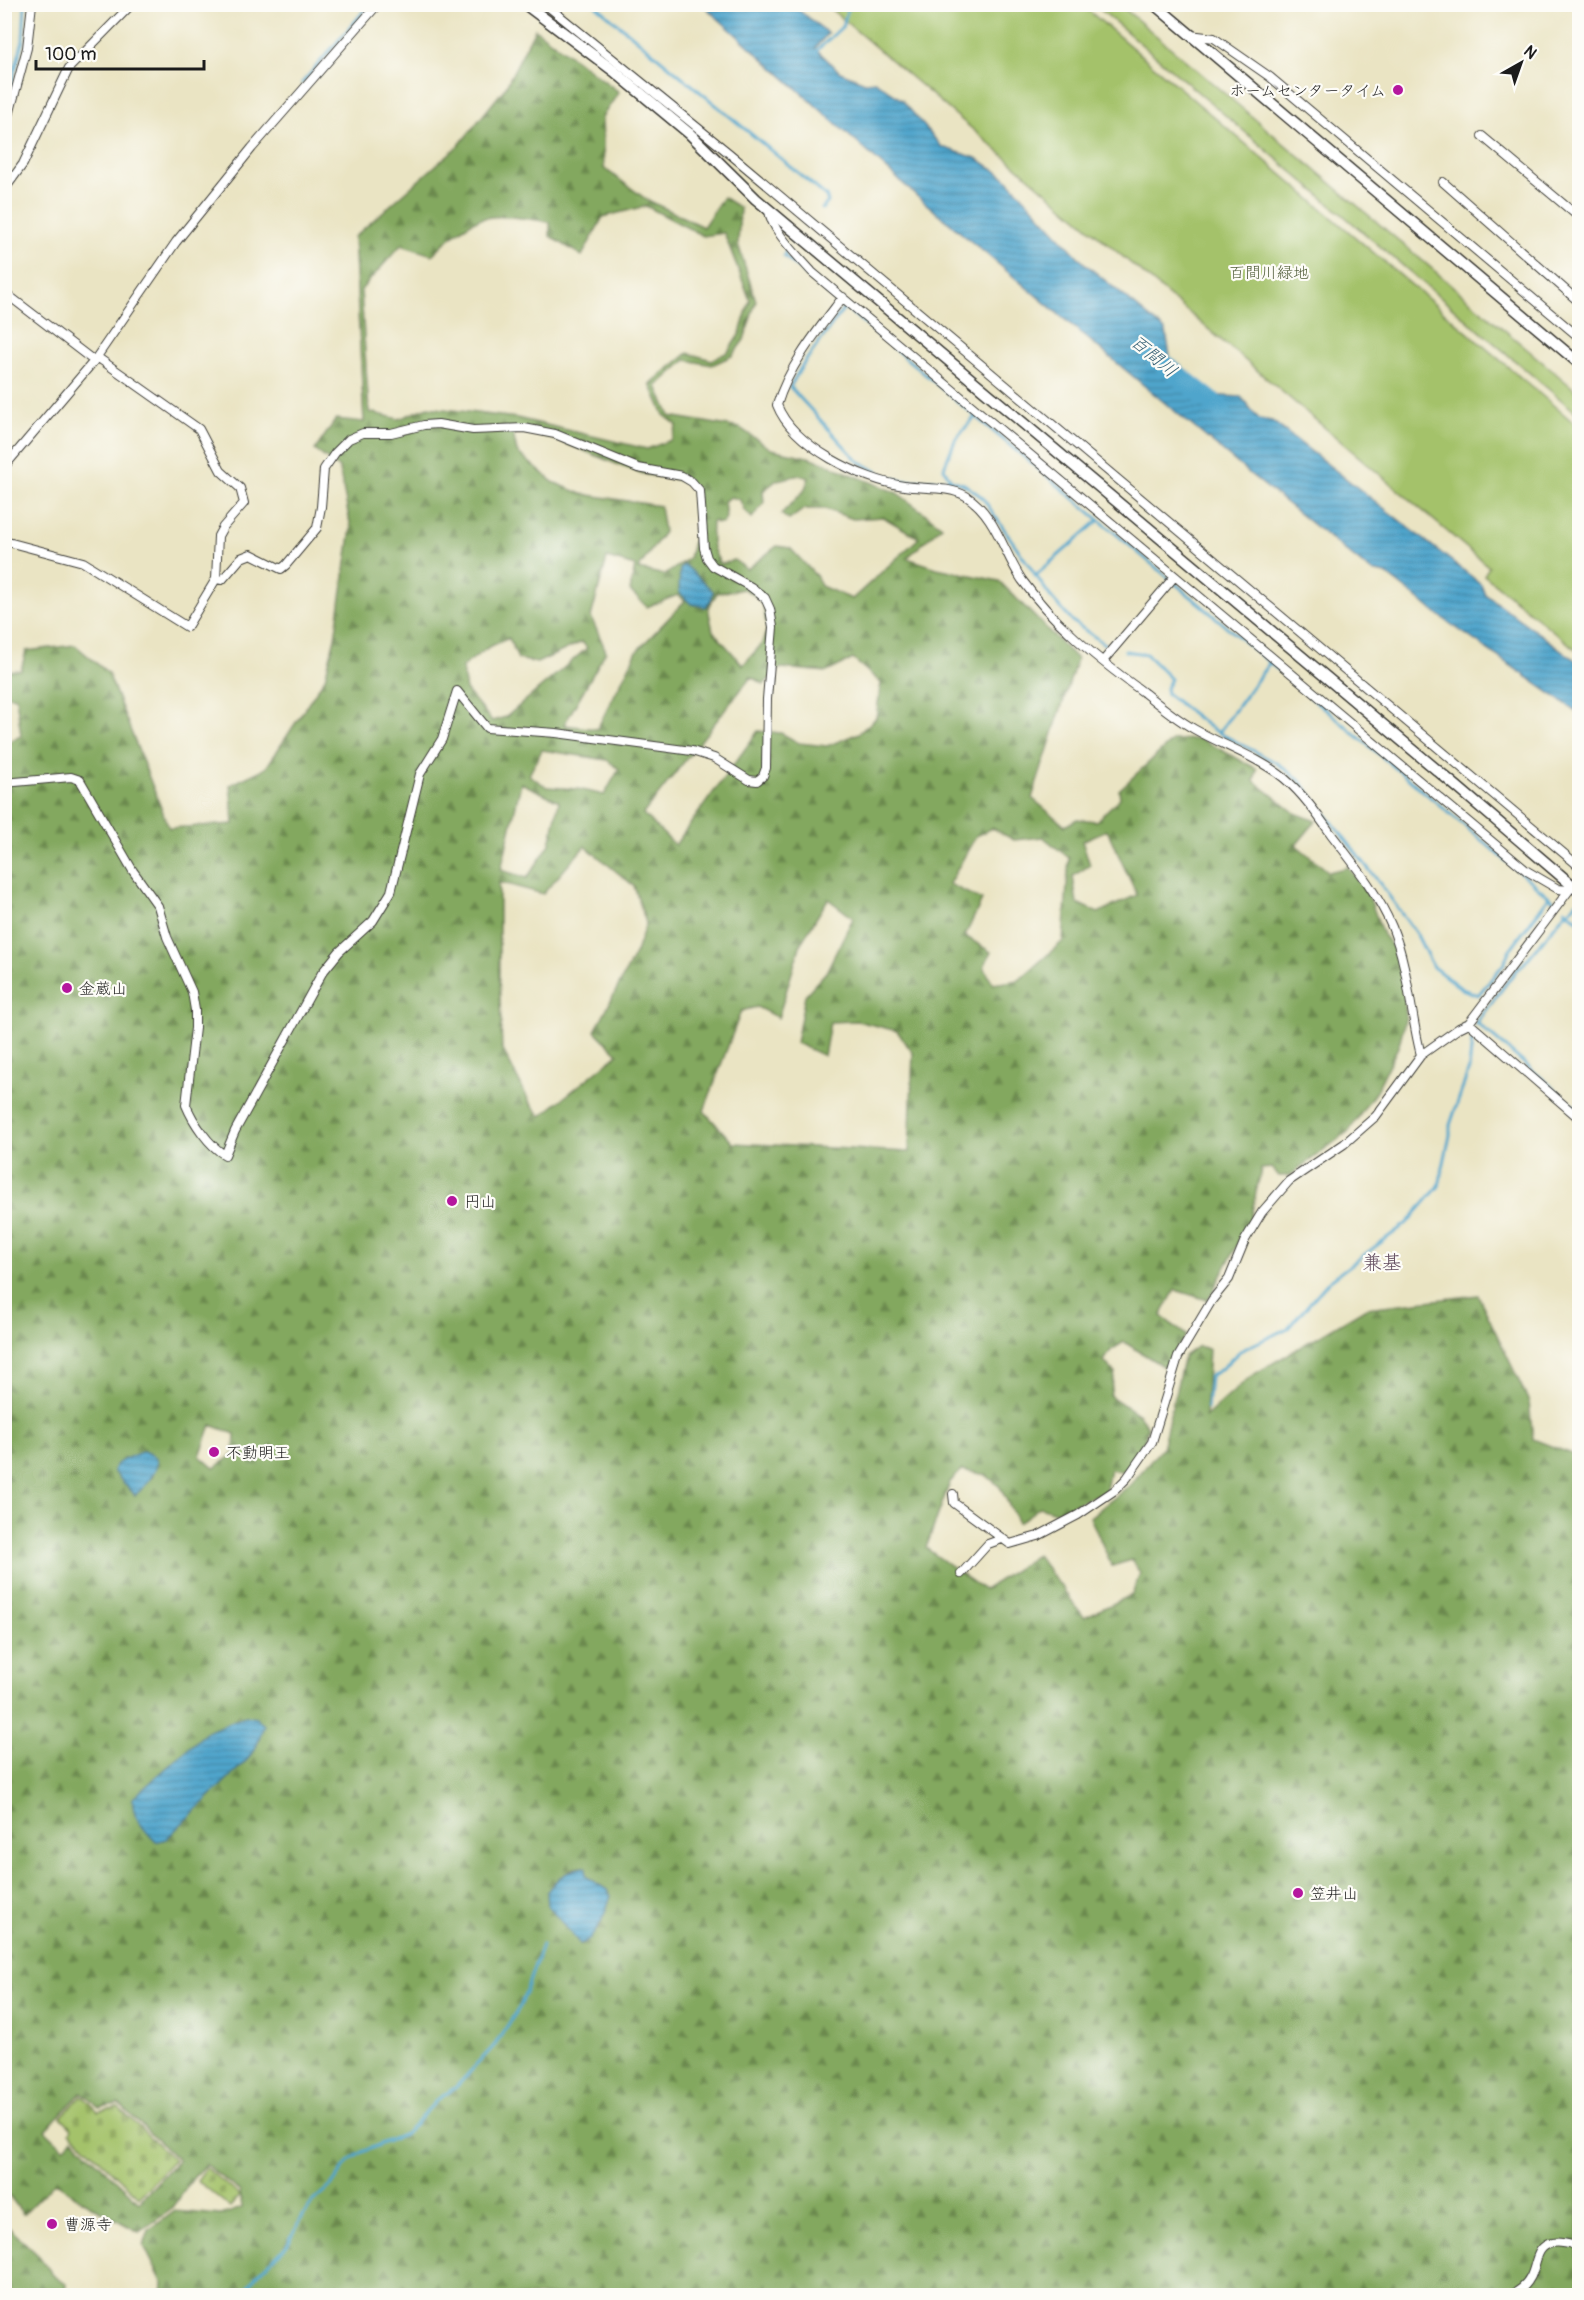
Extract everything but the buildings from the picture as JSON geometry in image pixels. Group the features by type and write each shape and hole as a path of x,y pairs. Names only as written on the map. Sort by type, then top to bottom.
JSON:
{"street":[{"path":"4,134 27,48 32,4"},
{"path":"5,186 23,164 69,68 132,4"},
{"path":"4,467 95,359 176,242 252,148 378,4"},
{"path":"525,4 614,71 690,134 769,210 1447,778 1573,889"},
{"path":"545,4 730,154 1580,867"},
{"path":"1154,4 1580,364"},
{"path":"1190,35 1214,38 1270,77 1580,338"},
{"path":"1482,136 1580,218"},
{"path":"1443,182 1578,301 1580,298"},
{"path":"769,210 774,226 812,272 841,300 1172,579 1527,871 1558,889 1573,889"},
{"path":"4,292 95,359 199,429 221,471 240,488 244,503 218,536 216,579 187,627 83,562 4,541"},
{"path":"841,300 791,372 777,405 780,412 799,435 854,471 903,486 962,494 976,503 987,514 1008,557 1023,581 1069,633 1192,728 1268,766 1295,788 1374,890 1405,965 1421,1055"},
{"path":"4,783 71,777 80,780 133,871 158,906 167,937 192,992 195,1010 186,1105 190,1115 218,1151 225,1155 235,1131 322,973 339,952 373,921 391,892 420,774 442,739 457,691 487,728 556,733 692,751 714,758 749,780 757,781 763,776 767,758 765,738 773,627 770,609 765,598 758,592 713,566 707,558 704,548 700,490 682,476 638,468 555,434 524,428 473,430 438,424 391,433 363,433 349,439 324,469 321,507 316,528 286,565 281,569 251,554 241,558 222,580 216,579"},
{"path":"1103,661 1172,579"},
{"path":"953,1494 954,1503 1010,1544 1038,1536 1078,1515 1127,1479 1152,1442 1178,1357 1212,1300 1229,1279 1245,1240 1262,1212 1289,1181 1344,1143 1376,1116 1421,1055 1469,1023 1573,889"},
{"path":"1469,1023 1580,1119"},
{"path":"961,1574 988,1544 1002,1539"},
{"path":"1509,2295 1519,2291 1530,2278 1540,2251 1546,2245 1553,2242 1580,2247"}],"green space":[{"name":"百間川緑地","path":"826,5 1082,5 1579,427 1579,652 1484,575 1489,567"},
{"path":"1095,5 1120,5 1579,393 1579,415"},
{"path":"535,29 619,92 602,117 604,168 646,199 703,227 723,197 740,208 738,244 756,301 744,340 732,356 712,365 686,360 657,386 670,416 740,428 771,449 812,458 897,493 942,526 907,558 937,568 999,581 1077,659 1032,798 1065,826 1077,819 1096,821 1120,798 1119,790 1173,740 1201,739 1257,769 1254,781 1295,813 1316,821 1296,845 1329,872 1348,867 1369,896 1383,935 1395,950 1403,980 1406,1016 1399,1045 1376,1091 1349,1131 1289,1176 1279,1176 1272,1168 1261,1169 1250,1221 1208,1300 1175,1290 1161,1316 1186,1335 1169,1370 1124,1342 1111,1350 1104,1361 1115,1373 1110,1396 1139,1415 1148,1427 1145,1439 1125,1472 1110,1469 1106,1491 1055,1512 1040,1507 1018,1523 1000,1487 986,1475 962,1470 950,1482 926,1548 984,1590 1037,1555 1084,1617 1132,1595 1140,1573 1132,1560 1112,1566 1090,1517 1130,1485 1162,1448 1184,1356 1198,1346 1209,1349 1205,1417 1251,1376 1366,1308 1478,1295 1529,1402 1533,1439 1579,1457 1579,2295 189,2296 176,2292 162,2294 163,2284 144,2246 149,2230 175,2211 221,2215 242,2208 240,2192 206,2165 193,2178 172,2209 139,2232 81,2200 55,2182 23,2214 5,2190 4,744 21,736 16,697 5,695 5,671 21,670 26,651 75,645 108,673 169,828 234,824 230,785 266,768 325,678 335,638 351,528 339,468 315,450 336,419 364,422 354,237 459,145 505,88","holes":["646,206 703,236 724,233 750,300 740,333 728,352 712,360 688,353 650,384 664,415 677,425 671,440 647,449 517,418 428,407 399,419 369,412 361,290 401,245 432,255 468,225 488,217 515,217 550,222 550,236 582,256 603,217","529,432 544,436 644,474 678,480 691,485 697,490 699,518 689,558 665,575 638,569 664,532 660,506 582,494 553,482 517,452 513,433","800,475 809,478 804,491 781,514 789,520 804,509 825,509 853,519 883,517 919,538 852,599 821,586 817,577 790,548 777,546 747,569 734,560 721,564 713,549 712,522 723,523 726,517 724,501 731,497 740,500 744,510 752,518 764,503 763,491 777,480","607,558 635,566 630,591 647,607 678,595 685,601 637,651 597,729 564,725 606,651 591,617","744,589 763,604 767,630 761,645 743,665 713,631 708,608 717,593","509,638 518,659 537,663 582,642 587,648 506,717 492,721 466,690 462,667 489,647","853,659 881,683 876,718 859,733 827,746 799,743 781,733 758,731 675,845 643,814 751,677 764,684 781,668 827,672","542,750 607,760 619,769 604,795 578,789 547,787 529,775","521,783 559,801 550,844 527,878 501,870","992,828 1014,840 1043,837 1069,858 1063,941 1019,980 993,984 984,967 991,952 965,936 982,900 949,884 976,836","1107,830 1137,895 1098,913 1077,903 1073,876 1090,865 1082,841","585,846 634,886 646,923 636,952 595,1031 618,1054 541,1116 530,1103 502,1048 499,882 543,894","828,899 853,918 826,972 805,995 796,1043 824,1056 830,1022 857,1021 897,1031 913,1053 909,1152 733,1143 704,1111 741,1011 757,1007 778,1018 801,943","211,1425 235,1434 234,1454 214,1468 200,1456","143,1451 155,1457 153,1476 135,1495 113,1471","263,1725 257,1745 248,1759 184,1822 152,1781 179,1757","585,1867 586,1876 607,1890 611,1896 598,1928 553,1883 574,1868","82,2092 99,2107 119,2104 178,2160 139,2202 73,2139 64,2148 45,2130"]},
{"path":"82,2095 98,2111 118,2107 174,2160 139,2197 70,2132 72,2128 61,2117"},
{"path":"206,2168 240,2196 230,2207 197,2180"},
{"path":"5,2224 39,2256 53,2275 66,2284 65,2295 5,2295"}],"water":[{"path":"703,5 792,5 828,33 815,48 840,72 865,82 875,81 902,100 942,147 976,158 1005,177 1083,262 1166,331 1174,382 1188,394 1241,397 1259,419 1272,421 1481,584 1485,594 1579,663 1579,713 1448,622 1386,574 1371,571 1250,474 918,197"},
{"path":"684,564 713,591 712,598 706,607 691,604 679,592 680,569"},
{"path":"143,1451 156,1458 157,1463 154,1473 135,1495 113,1471 121,1461"},
{"path":"245,1716 256,1718 264,1725 257,1745 248,1759 166,1839 156,1842 136,1816 133,1798 207,1732"},
{"path":"586,1867 586,1876 607,1890 611,1896 596,1931 580,1944 548,1906 547,1892 564,1875"}],"waterway":[{"path":"4,111 23,40 25,4"},
{"path":"302,83 370,4"},
{"path":"594,4 826,196 828,202 822,209"},
{"path":"814,53 843,26 849,4"},
{"path":"786,251 784,256 1553,900"},
{"path":"845,307 802,366 790,387 857,460 886,477 905,481 951,480 964,484 982,497 1050,596 1072,621 1106,645"},
{"name":"百間川","path":"1152,355 1221,409"},
{"path":"951,480 944,469 945,465 956,438 976,416"},
{"path":"1035,576 1099,520"},
{"path":"1125,651 1146,654 1171,679 1166,688 1167,694 1212,729 1277,763 1299,780 1382,886 1417,935 1433,967 1462,989 1478,995 1503,965 1509,951 1549,897"},
{"path":"1219,732 1270,662"},
{"path":"1568,913 1576,903"},
{"path":"1565,909 1580,922"},
{"path":"1476,1024 1517,969 1567,911"},
{"path":"1477,1023 1580,1111"},
{"path":"1207,1409 1210,1376 1240,1351 1288,1328 1329,1281 1407,1223 1439,1186 1450,1125 1469,1069 1472,1041"},
{"path":"242,2296 256,2276 287,2245 304,2214 313,2202 332,2185 349,2161 362,2152 405,2134 437,2100 456,2087 494,2046 521,2005 542,1945"}],"place":[{"name":"ホームセンタータイム","path":"1398,90"},
{"name":"金蔵山","path":"67,988"},
{"name":"円山","path":"452,1201"},
{"name":"不動明王","path":"214,1452"},
{"name":"笠井山","path":"1298,1893"},
{"name":"曹源寺","path":"52,2224"}],"district":[{"name":"兼基","path":"1382,1262"}]}
